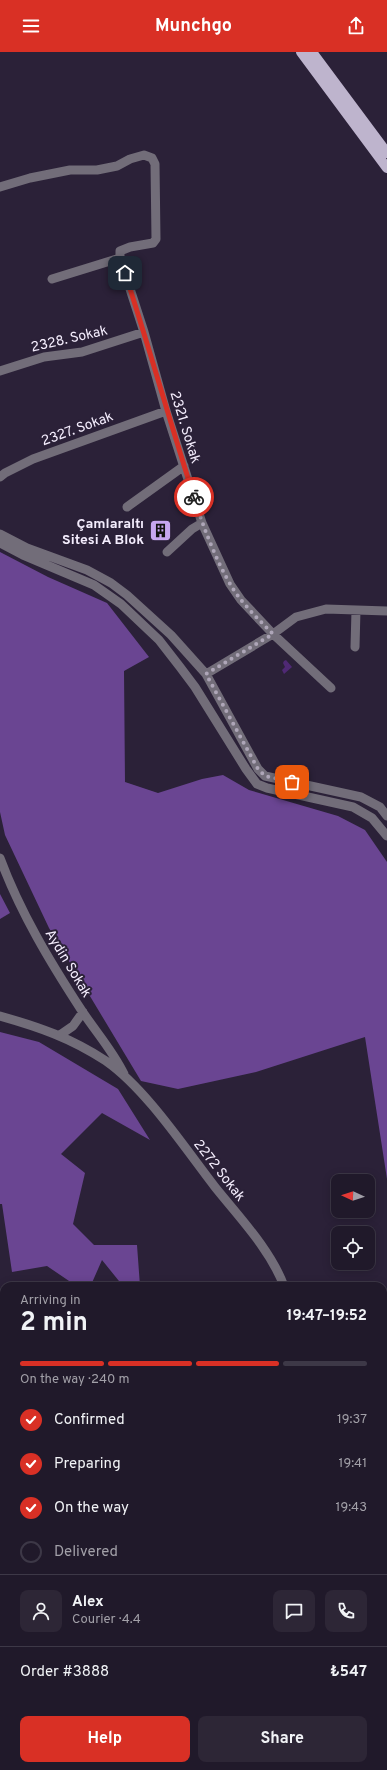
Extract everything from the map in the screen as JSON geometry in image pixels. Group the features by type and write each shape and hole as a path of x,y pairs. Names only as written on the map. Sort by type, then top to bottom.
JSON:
{"main road":[{"path":"300,52 387,168"},
{"path":"312,52 387,153"}],"street":[{"path":"0,187 30,178 70,170 97,170 117,166 144,155 152,158 155,164 156,239 153,243 130,247 120,251 120,258 52,279"},
{"name":"2321. Sokak","path":"120,258 144,332 166,411 202,523 230,584 241,600 273,634 331,688"},
{"name":"2328. Sokak","path":"0,371 44,357 82,352 144,332"},
{"name":"2327. Sokak","path":"0,477 33,459 166,411"},
{"path":"127,507 184,466"},
{"path":"167,552 202,523"},
{"path":"0,534 27,548 87,570 111,583 127,595 171,635 206,674 258,769 265,776 361,797 380,807 387,816"},
{"path":"0,543 23,555 94,585 121,604 159,640 195,687 257,784 267,788 353,807 372,818 387,836"},
{"path":"206,674 273,634 296,617 326,609 387,611"},
{"path":"355,647 356,610"},
{"name":"Aydin Sokak","path":"0,858 11,887 41,946 83,1012 118,1062 125,1077"},
{"path":"60,1035 73,1026 83,1012"},
{"path":"0,1016 40,1027 60,1035 106,1061 125,1077"},
{"name":"2272 Sokak","path":"125,1077 154,1109 262,1247 282,1282"}],"shaded area":[{"path":"0,552 48,577 107,603 149,657 124,671 125,782 158,793 202,779 223,775 249,790 338,816 365,830 387,862 387,1179 365,1037 256,1072 178,1089 141,1081 49,928 5,835 0,812"},
{"path":"286,660 292,667 284,674 282,670 285,667 283,663"},
{"path":"0,894 10,913 0,919"},
{"path":"0,1032 39,1042 118,1089 150,1140 102,1113 61,1154 85,1173 73,1224 94,1245 137,1245 140,1282 120,1282 102,1260 92,1282 71,1282 47,1266 12,1272 2,1204 0,1204"}],"way so far":[{"path":"194,497 202,523 230,584 241,600 273,634 206,674 258,769 265,776 292,782"}],"place":[{"name":"Çamlaraltı Sitesi A Blok","path":"160,531"}],"route":[{"path":"125,273 144,332 166,411 194,497"}]}
